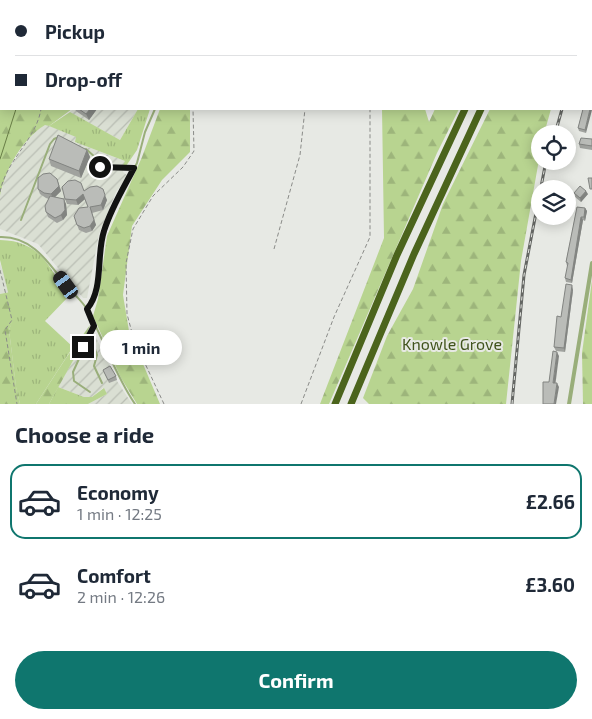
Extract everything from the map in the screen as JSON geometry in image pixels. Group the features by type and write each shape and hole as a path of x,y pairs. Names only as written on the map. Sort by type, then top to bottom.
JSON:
{"highway":[{"path":"335,404 397,255 465,110"},
{"path":"351,404 414,254 481,110"}],"street":[{"path":"569,404 592,263"}],"lane":[{"path":"87,309 95,296 100,246 104,231 112,210 134,168 144,132 155,110"},
{"path":"21,220 50,144 57,137 62,137"},
{"path":"81,148 89,150 100,167 134,168"},
{"path":"0,238 10,237 24,242 38,251 87,309 120,378 135,404"},
{"path":"90,392 74,380 73,372 94,326"},
{"path":"90,334 97,355 94,366 102,383"}],"path":[{"path":"0,192 5,174 34,130 41,110"},
{"path":"164,404 134,340 127,314 126,262 133,229 153,196 183,167 194,151 193,110"},
{"path":"274,250 300,155 305,110"},
{"path":"301,404 334,317 370,237 370,110"},
{"path":"0,270 12,320 5,330 17,404"}],"shaded area":[{"path":"72,110 137,110 120,140 70,112"},
{"path":"45,124 77,137 75,142 125,161 123,172 128,176 116,192 99,234 87,298 83,298 38,244 0,229 0,196 6,174 31,135"},
{"path":"0,263 10,292 0,294"},
{"path":"90,325 117,381 132,404 88,404 107,394 103,388 92,397 84,397 58,387 85,339"}],"green space":[{"path":"0,110 71,110 49,126 45,125 29,138 10,166 0,196"},
{"path":"137,110 150,110 137,150 126,166 123,165 125,161 75,142 76,137 49,126 70,112 120,140"},
{"path":"160,110 190,110 190,152 162,180 132,226 123,295 129,331 160,404 137,404 121,378 93,316 98,299 107,236 142,157"},
{"path":"382,110 425,110 429,122 435,110 458,110 437,153 329,404 320,404 384,238"},
{"name":"Knowle Grove","path":"490,110 551,110 547,125 531,125 531,170 537,170 535,180 531,180 531,205 521,261 506,404 369,404 363,398 387,336 413,289 443,204"},
{"path":"0,240 14,241 34,250 49,265 69,296 45,321 73,347 36,404 20,404 16,387 9,330 14,316 0,260"},
{"path":"592,280 592,404 583,404 582,353"},
{"path":"10,292 15,316 9,330 20,404 0,404 0,294"},
{"path":"90,325 85,339 49,404 36,404 66,358"},
{"path":"58,387 84,397 92,397 104,388 107,394 88,404 49,404"}],"building":[{"path":"80,110 89,110 86,114"},
{"path":"583,110 590,110 585,130 578,128"},
{"path":"58,135 87,150 79,171 49,159"},
{"path":"581,138 592,139 592,146 579,144"},
{"path":"50,173 57,179 59,186 51,194 44,193 38,189 38,178 43,174"},
{"path":"588,178 592,178 592,189 590,189"},
{"path":"75,180 81,183 84,191 90,187 97,186 103,189 105,195 101,205 90,207 94,220 90,226 84,228 77,225 74,216 79,208 88,207 83,194 76,200 65,199 62,187 68,181"},
{"path":"580,186 586,191 580,198 576,195 576,191"},
{"path":"50,196 64,199 65,210 55,218 46,212 45,206"},
{"path":"577,207 585,208 584,217 581,217 571,280 565,278 568,263 566,262 573,225 576,225"},
{"path":"566,284 572,285 564,348 554,347 557,316 561,317"},
{"path":"553,351 557,352 553,383 557,383 554,404 543,404 543,382 549,382"},
{"path":"110,366 116,376 108,380 103,370"}],"waterway":[{"path":"0,159 16,110"}],"railway":[{"path":"558,125 562,110"},
{"path":"512,404 524,275 544,170"}],"route":[{"path":"83,347 94,326 87,309 95,296 98,282 97,271 100,246 104,231 121,191 134,168 100,167"}]}
